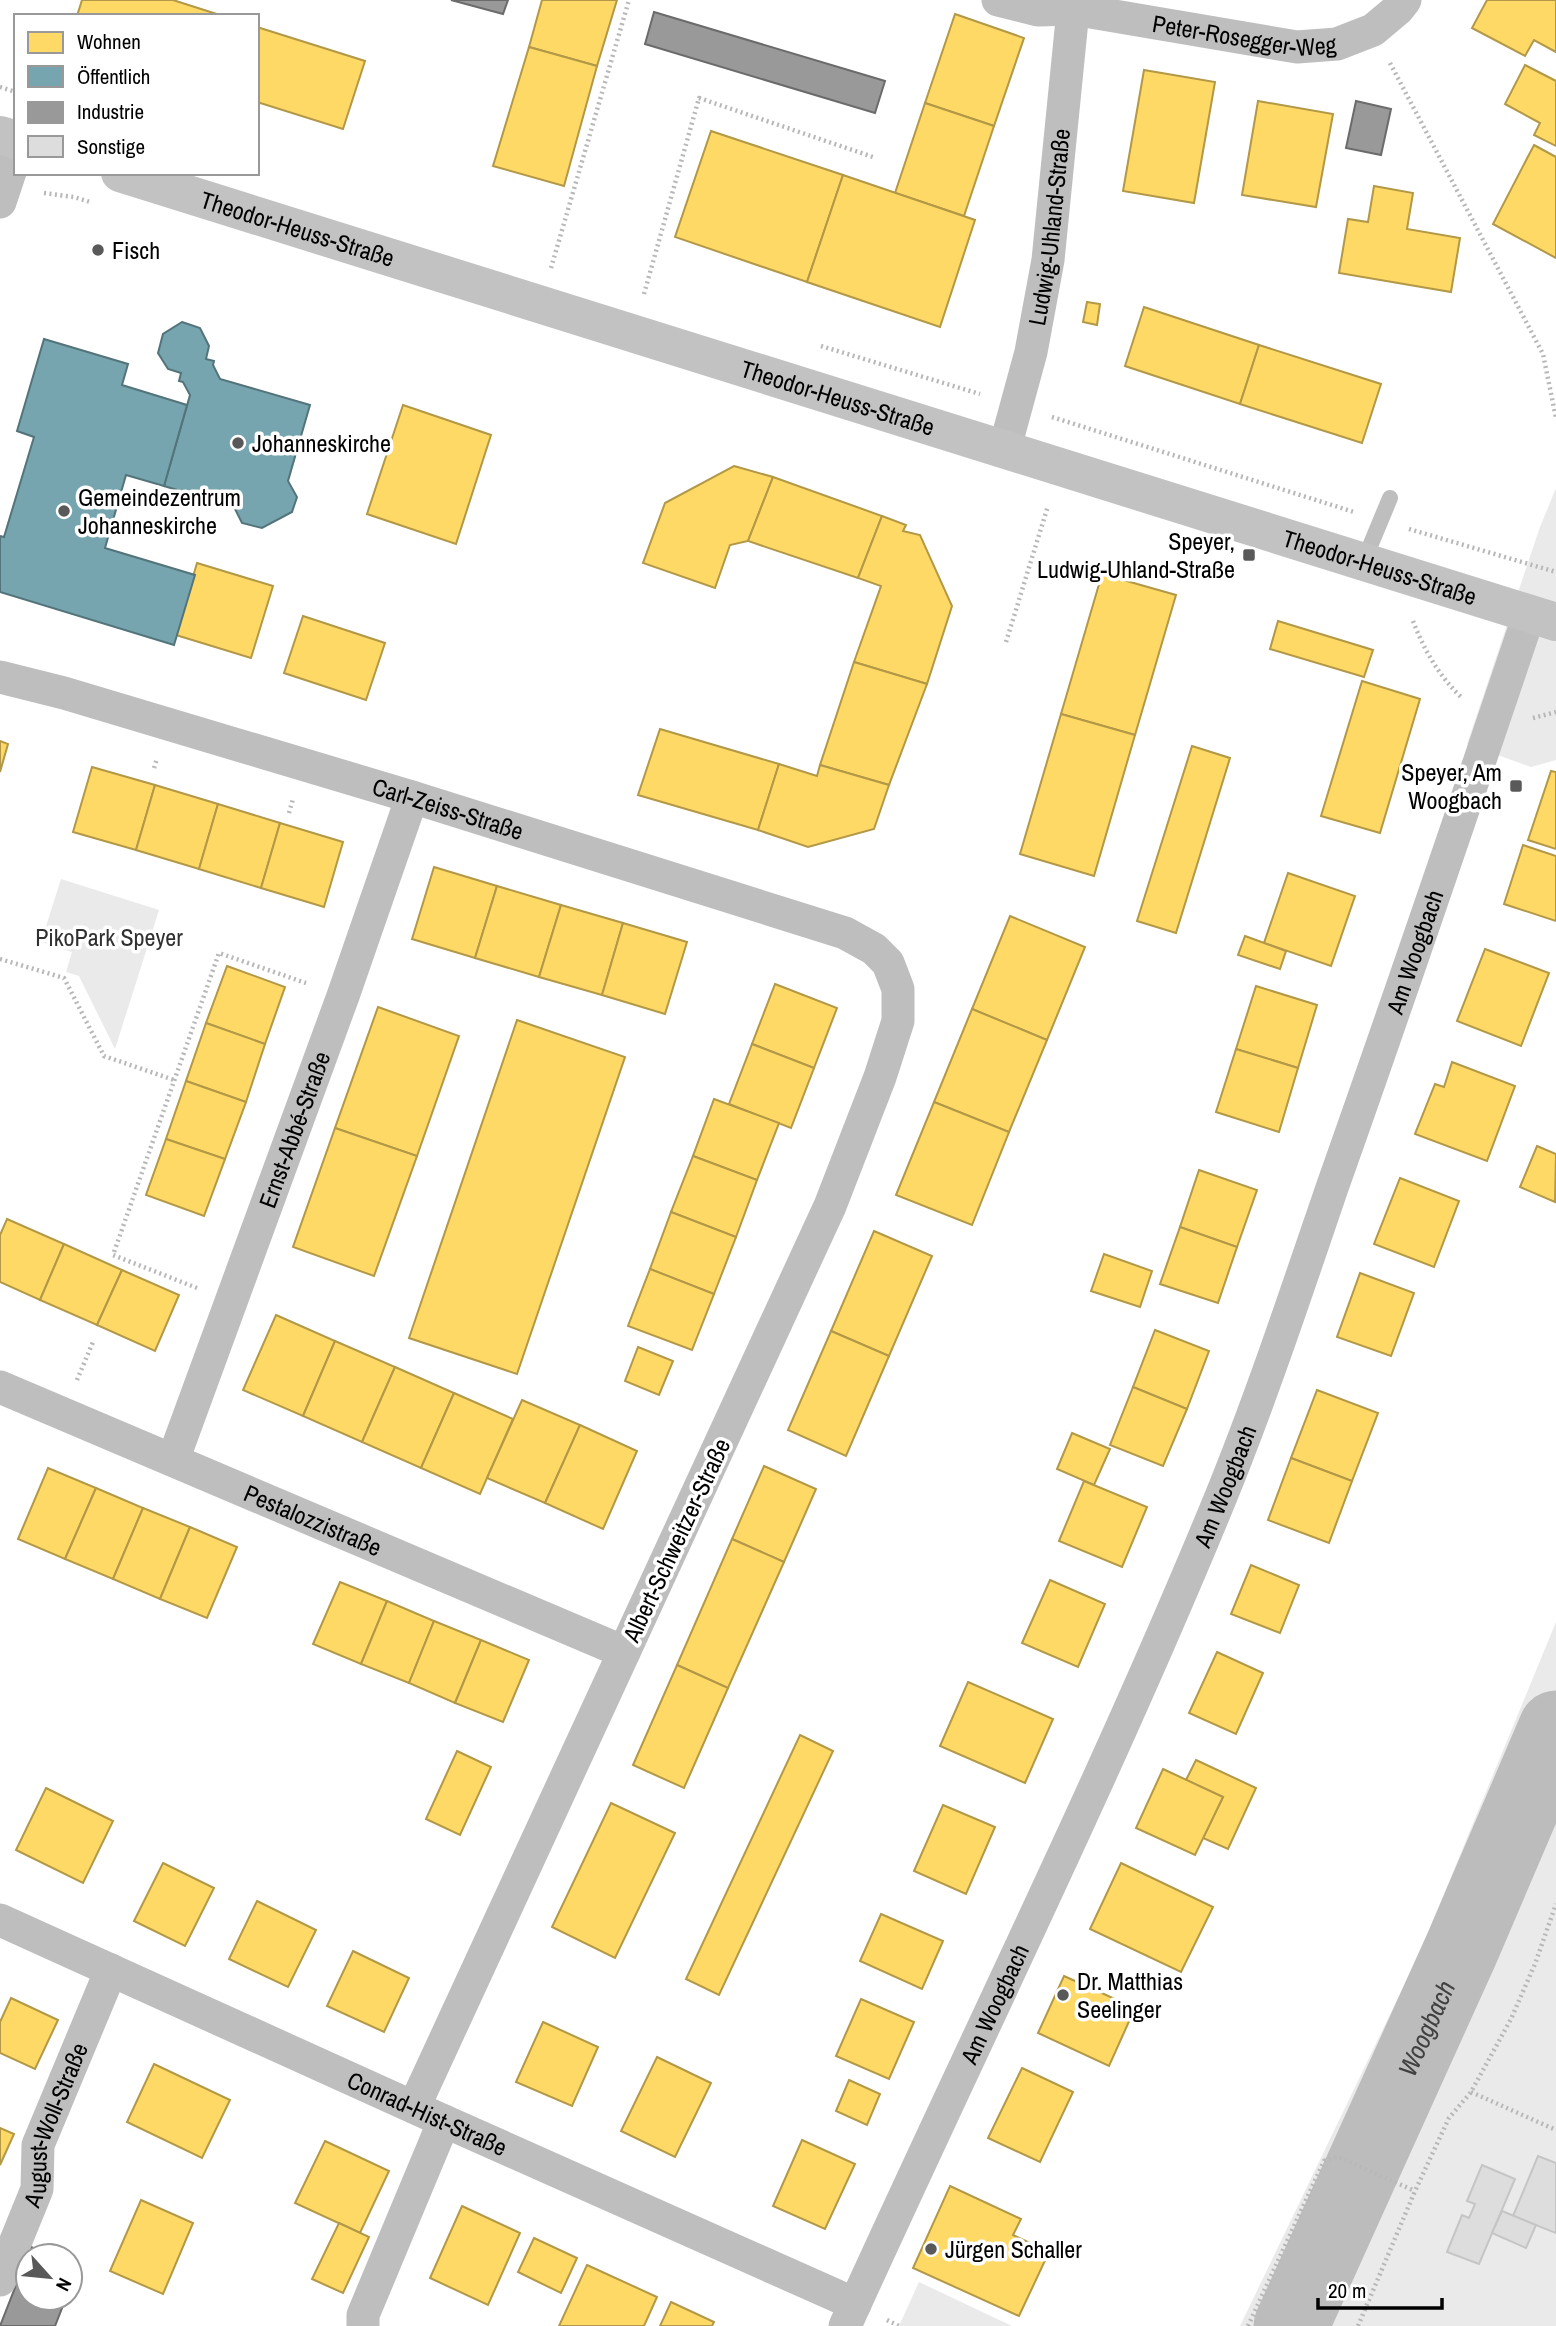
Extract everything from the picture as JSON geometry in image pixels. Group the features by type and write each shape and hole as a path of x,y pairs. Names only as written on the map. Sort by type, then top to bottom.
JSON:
{"main road":[{"name":"Theodor-Heuss-Straße","path":"126,175 1543,619"}],"street":[{"name":"Peter-Rosegger-Weg","path":"999,0 1038,10 1073,4 1297,47 1337,44 1373,30 1405,0"},
{"name":"Ludwig-Uhland-Straße","path":"1004,451 1031,352 1048,260 1073,4"},
{"path":"0,202 14,160"},
{"name":"Am Woogbach","path":"850,2315 1092,1794 1222,1494 1543,619"},
{"name":"Carl-Zeiss-Straße","path":"0,677 412,797 845,933 874,949 888,963"},
{"name":"Ernst-Abbé-Straße","path":"173,1460 343,996 412,797"},
{"name":"Albert-Schweitzer-Straße","path":"414,2107 830,1206 880,1077 898,1021 898,989 888,963"},
{"name":"Pestalozzistraße","path":"0,1387 624,1652"},
{"name":"Conrad-Hist-Straße","path":"0,1920 414,2107 850,2315"},
{"name":"August-Woll-Straße","path":"0,2280 37,2189 38,2145 111,1970"},
{"path":"363,2326 363,2315 444,2122"}],"lane":[{"path":"1363,563 1390,498"}],"path":[{"path":"540,306 629,0"},
{"path":"1373,30 1544,354 1556,418"},
{"path":"633,334 699,98 873,157"},
{"path":"552,264 565,268"},
{"path":"631,289 644,293"},
{"path":"818,345 1017,405 1380,521 1556,572"},
{"path":"1006,642 1051,496"},
{"path":"230,1301 113,1255 219,953 343,996"},
{"path":"0,959 64,978 104,1056 174,1080"},
{"path":"1358,2326 1449,2118 1471,2092 1511,2019 1535,1964 1556,1904"},
{"path":"1471,2092 1556,2130"},
{"path":"1248,2326 1324,2161 1338,2157 1415,2191"}],"green space":[{"path":"1556,488 1556,760 1531,767 1467,744 1540,527"},
{"name":"PikoPark Speyer","path":"61,879 159,910 115,1049 79,976 66,972 72,952 41,942"},
{"path":"1556,1622 1556,2326 1240,2326 1420,1952"},
{"path":"919,2282 1012,2326 899,2326"}],"building: Wohnen":[{"path":"82,0 173,0 217,14 78,14"},
{"path":"542,0 617,0 597,66 529,47"},
{"path":"1487,0 1556,0 1556,52 1534,40 1525,56 1472,28"},
{"path":"955,14 1024,38 994,126 925,103"},
{"path":"259,28 365,61 343,129 259,103"},
{"path":"529,47 597,66 564,186 493,166"},
{"path":"1525,65 1556,81 1556,146 1534,135 1540,123 1505,104"},
{"path":"1144,70 1215,82 1194,203 1123,191"},
{"path":"1258,101 1333,114 1316,207 1242,195"},
{"path":"925,103 994,126 964,216 895,193"},
{"path":"711,131 843,175 807,282 675,237"},
{"path":"1534,145 1556,157 1556,258 1493,224"},
{"path":"843,175 975,220 940,327 807,282"},
{"path":"1374,186 1413,193 1407,229 1460,238 1451,292 1339,273 1348,219 1368,222"},
{"path":"1087,302 1100,304 1097,325 1083,322"},
{"path":"1144,307 1259,345 1240,404 1125,366"},
{"path":"1259,345 1381,384 1362,443 1240,404"},
{"path":"403,405 491,435 456,544 367,514"},
{"path":"734,466 773,477 748,541 730,545 715,588 643,563 665,503"},
{"path":"773,477 882,516 858,578 748,541"},
{"path":"882,516 906,525 903,531 920,535 952,606 927,684 854,662 881,586 858,578"},
{"path":"197,563 273,586 251,658 176,635"},
{"path":"1102,574 1176,595 1135,735 1061,714"},
{"path":"303,616 385,643 366,700 284,673"},
{"path":"1278,621 1373,650 1364,677 1270,649"},
{"path":"854,662 927,684 889,785 820,765"},
{"path":"1362,681 1420,699 1380,833 1321,816"},
{"path":"1061,714 1135,735 1094,876 1020,854"},
{"path":"660,729 779,764 758,830 638,795"},
{"path":"0,741 8,744 0,772"},
{"path":"1192,746 1230,758 1176,933 1137,921"},
{"path":"779,764 817,776 820,765 889,785 874,829 808,847 758,830"},
{"path":"92,767 155,785 136,850 73,832"},
{"path":"1551,771 1556,772 1556,849 1528,840"},
{"path":"155,785 218,804 199,869 136,850"},
{"path":"218,804 280,823 261,888 199,869"},
{"path":"280,823 343,842 324,907 261,888"},
{"path":"1523,845 1556,856 1556,921 1504,904"},
{"path":"434,867 497,886 475,958 412,939"},
{"path":"1288,873 1355,896 1331,966 1264,943"},
{"path":"497,886 561,905 539,977 475,958"},
{"path":"561,905 623,923 602,995 539,977"},
{"path":"1010,916 1085,947 1047,1040 972,1009"},
{"path":"623,923 687,942 665,1014 602,995"},
{"path":"1245,936 1286,951 1280,969 1238,955"},
{"path":"1485,949 1549,973 1521,1046 1457,1021"},
{"path":"227,966 285,987 265,1044 206,1023"},
{"path":"775,984 837,1008 814,1068 752,1044"},
{"path":"1256,986 1317,1005 1298,1068 1236,1049"},
{"path":"378,1007 459,1036 417,1156 335,1128"},
{"path":"972,1009 1047,1040 1009,1132 934,1102"},
{"path":"517,1020 625,1057 517,1374 409,1338"},
{"path":"206,1023 265,1044 246,1102 186,1081"},
{"path":"752,1044 814,1068 791,1128 729,1104"},
{"path":"1236,1049 1298,1068 1279,1132 1216,1112"},
{"path":"1452,1062 1515,1086 1487,1161 1415,1134 1435,1084 1444,1087"},
{"path":"186,1081 246,1102 225,1159 166,1139"},
{"path":"714,1099 779,1123 757,1180 693,1156"},
{"path":"934,1102 1009,1132 972,1225 896,1195"},
{"path":"335,1128 417,1156 374,1276 293,1247"},
{"path":"166,1139 225,1159 204,1216 146,1195"},
{"path":"1537,1146 1556,1154 1555,1202 1520,1187"},
{"path":"693,1156 757,1180 736,1237 671,1212"},
{"path":"1199,1170 1257,1190 1237,1247 1180,1227"},
{"path":"1400,1178 1459,1201 1434,1267 1374,1244"},
{"path":"671,1212 736,1237 714,1294 650,1269"},
{"path":"7,1219 64,1244 40,1300 0,1282 0,1235"},
{"path":"1180,1227 1237,1247 1218,1303 1160,1284"},
{"path":"874,1231 932,1256 889,1356 831,1331"},
{"path":"64,1244 122,1270 97,1325 40,1300"},
{"path":"1104,1254 1152,1271 1140,1307 1091,1291"},
{"path":"650,1269 714,1294 692,1350 628,1326"},
{"path":"122,1270 179,1295 155,1351 97,1325"},
{"path":"1360,1273 1414,1293 1391,1356 1337,1337"},
{"path":"276,1315 335,1341 303,1416 243,1390"},
{"path":"1155,1330 1209,1351 1187,1409 1133,1387"},
{"path":"831,1331 889,1356 846,1456 788,1430"},
{"path":"335,1341 395,1367 362,1442 303,1416"},
{"path":"638,1347 673,1361 659,1395 625,1381"},
{"path":"395,1367 454,1393 421,1468 362,1442"},
{"path":"1133,1387 1187,1409 1163,1466 1110,1445"},
{"path":"1317,1390 1378,1413 1352,1481 1291,1458"},
{"path":"454,1393 513,1419 480,1494 421,1468"},
{"path":"522,1400 580,1425 545,1503 487,1478"},
{"path":"580,1425 637,1451 603,1529 545,1503"},
{"path":"1072,1433 1110,1449 1094,1485 1057,1469"},
{"path":"1291,1458 1352,1481 1329,1543 1268,1520"},
{"path":"764,1466 816,1489 784,1562 732,1539"},
{"path":"48,1468 96,1488 65,1559 18,1539"},
{"path":"1084,1481 1147,1507 1122,1567 1059,1541"},
{"path":"96,1488 143,1508 113,1579 65,1559"},
{"path":"143,1508 190,1527 160,1599 113,1579"},
{"path":"190,1527 237,1547 207,1618 160,1599"},
{"path":"732,1539 784,1562 728,1688 677,1665"},
{"path":"1251,1565 1299,1585 1280,1633 1231,1614"},
{"path":"1050,1580 1105,1604 1078,1667 1022,1643"},
{"path":"340,1582 387,1601 361,1664 313,1644"},
{"path":"387,1601 434,1621 409,1683 361,1664"},
{"path":"434,1621 481,1640 455,1703 409,1683"},
{"path":"481,1640 529,1660 503,1722 455,1703"},
{"path":"1217,1652 1263,1673 1236,1734 1189,1713"},
{"path":"677,1665 728,1688 684,1788 633,1765"},
{"path":"968,1682 1053,1719 1025,1783 940,1746"},
{"path":"800,1735 833,1751 719,1995 686,1979"},
{"path":"457,1751 491,1767 460,1835 426,1819"},
{"path":"1196,1760 1256,1788 1228,1849 1203,1838 1223,1797 1186,1780"},
{"path":"1163,1769 1223,1797 1195,1855 1136,1828"},
{"path":"46,1788 113,1821 83,1883 16,1850"},
{"path":"611,1803 675,1833 615,1958 552,1927"},
{"path":"943,1805 995,1827 966,1894 914,1871"},
{"path":"163,1863 214,1888 185,1946 134,1921"},
{"path":"1121,1863 1213,1907 1181,1972 1090,1929"},
{"path":"257,1901 316,1930 288,1987 229,1959"},
{"path":"881,1914 943,1941 922,1989 860,1961"},
{"path":"353,1951 409,1978 384,2032 327,2006"},
{"path":"1064,1976 1135,2008 1109,2066 1038,2033"},
{"path":"11,1998 58,2020 35,2069 0,2053 0,2022"},
{"path":"861,1999 914,2022 889,2079 836,2056"},
{"path":"543,2022 598,2047 572,2106 516,2082"},
{"path":"657,2057 711,2083 675,2157 621,2131"},
{"path":"154,2064 230,2100 202,2158 127,2122"},
{"path":"1022,2068 1073,2092 1040,2162 988,2138"},
{"path":"849,2080 880,2094 867,2125 836,2111"},
{"path":"0,2128 14,2134 0,2165"},
{"path":"802,2140 855,2164 825,2229 773,2206"},
{"path":"325,2141 389,2171 360,2233 295,2203"},
{"path":"950,2186 1021,2219 1013,2235 1049,2252 1019,2316 913,2268"},
{"path":"141,2200 193,2223 163,2294 110,2271"},
{"path":"462,2206 520,2233 488,2305 430,2278"},
{"path":"339,2223 369,2237 343,2293 312,2279"},
{"path":"534,2238 577,2258 561,2293 518,2272"},
{"path":"587,2265 657,2297 644,2326 559,2326"},
{"path":"671,2302 714,2322 712,2326 660,2326"}],"building: Öffentlich":[{"name":"Johanneskirche","path":"182,322 200,328 209,346 206,359 214,361 213,365 220,379 310,405 288,481 297,497 292,512 262,528 242,523 234,507 164,486 190,395 183,382 179,381 181,373 168,369 158,353 163,334"},
{"name":"Gemeindezentrum Johanneskirche","path":"44,339 128,364 122,385 187,405 164,486 126,475 105,548 195,575 174,645 0,592 0,536 4,537 34,437 17,431"}],"building: Industrie":[{"path":"451,0 508,0 503,14"},
{"path":"654,12 885,81 875,113 645,44"},
{"path":"1356,101 1391,109 1381,155 1346,148"},
{"path":"14,2290 14,2312 60,2312 55,2326 0,2326"}],"building: Sonstige":[{"path":"1538,2156 1556,2163 1556,2233 1513,2216"},
{"path":"1482,2165 1515,2179 1479,2264 1447,2252 1462,2215 1469,2218 1475,2204 1467,2201"},
{"path":"1502,2211 1536,2225 1526,2248 1492,2233"}],"waterway":[{"name":"Woogbach","path":"1291,2326 1462,1948 1556,1728"}],"place":[{"name":"Fisch","path":"98,250"},
{"name":"Johanneskirche","path":"238,443"},
{"name":"Gemeindezentrum Johanneskirche","path":"64,511"},
{"name":"Speyer, Ludwig-Uhland-Straße","path":"1249,555"},
{"name":"Speyer, Am Woogbach","path":"1516,786"},
{"name":"Dr. Matthias Seelinger","path":"1063,1995"},
{"name":"Jürgen Schaller","path":"931,2249"}]}
